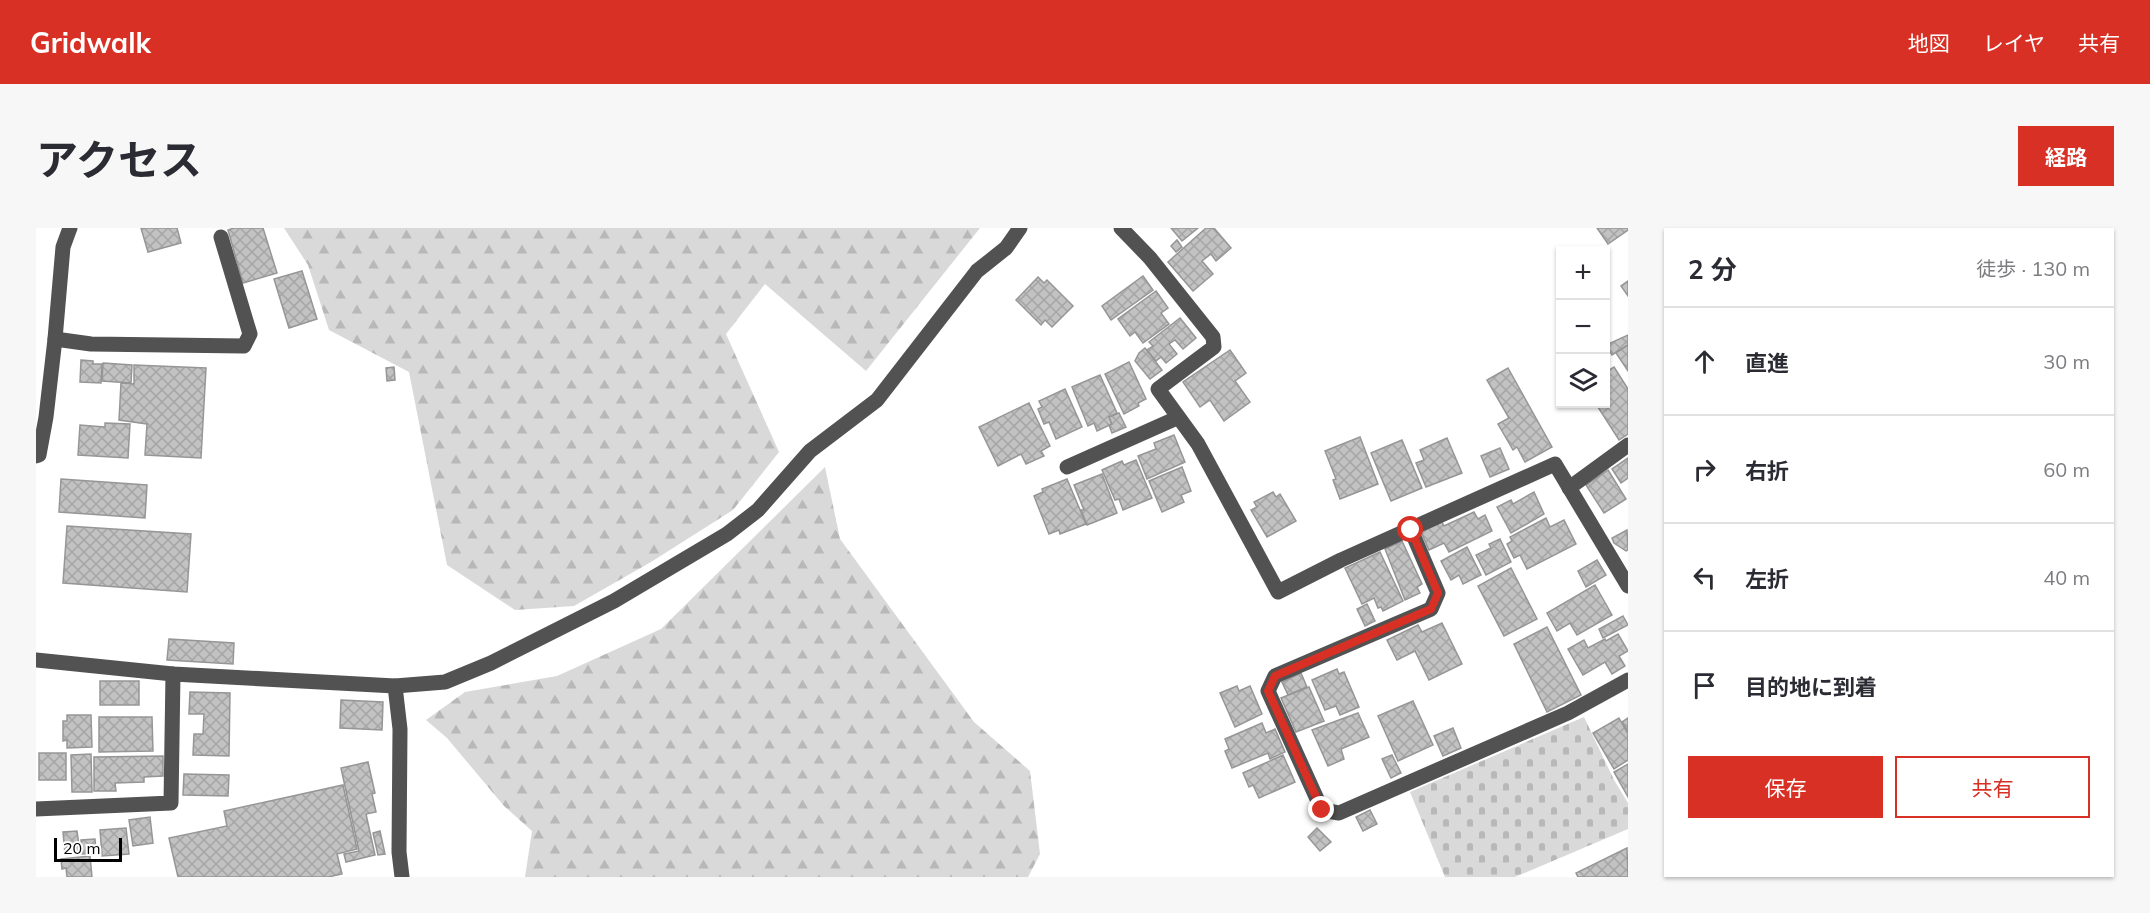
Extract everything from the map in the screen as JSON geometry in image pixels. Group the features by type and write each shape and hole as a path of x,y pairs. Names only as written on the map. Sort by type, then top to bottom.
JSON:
{"street":[{"path":"36,456 39,455 46,417 56,339 63,247 70,228"},
{"path":"36,660 173,674 394,686 445,682 491,663 614,601 727,534 758,510 810,451 877,400 977,271 1006,248 1020,228"},
{"path":"1120,228 1150,258 1213,337 1214,347 1158,389 1198,444 1278,592 1341,560 1555,465 1623,566 1628,586"},
{"path":"56,339 91,344 244,346 250,334 221,237"},
{"path":"1067,467 1177,418"},
{"path":"1569,488 1628,445"},
{"path":"1411,530 1438,593 1431,609 1275,676 1268,691 1322,810 1339,813 1568,713 1628,680"},
{"path":"36,808 171,803 173,674"},
{"path":"394,686 400,729 399,852 402,877"}],"green space":[{"path":"284,228 980,228 866,371 765,284 726,334 779,452 733,510 651,562 574,606 515,610 447,565 409,372 329,330 308,265"},
{"path":"825,467 840,539 974,722 1030,771 1040,854 1028,877 525,877 532,831 504,806 447,738 426,720 465,692 557,676 661,629"},
{"path":"1584,717 1614,780 1628,803 1628,829 1515,877 1445,877 1410,792"}],"building":[{"path":"141,228 177,228 181,243 148,252"},
{"path":"263,228 277,273 243,283 228,230"},
{"path":"1171,228 1198,228 1182,241"},
{"path":"1206,228 1214,228 1231,248 1216,261 1211,254 1202,261 1213,274 1193,291 1168,262"},
{"path":"1597,228 1628,228 1628,230 1608,244"},
{"path":"1177,240 1182,247 1176,252 1171,246"},
{"path":"302,271 317,319 289,328 274,279"},
{"path":"1143,276 1153,290 1111,320 1102,306"},
{"path":"1038,277 1044,283 1047,280 1073,306 1052,327 1045,320 1041,325 1016,300"},
{"path":"1628,281 1628,296 1621,286"},
{"path":"1156,291 1168,308 1161,313 1169,324 1143,343 1135,332 1130,336 1118,319"},
{"path":"1180,318 1196,338 1183,349 1175,340 1169,344 1177,354 1166,363 1161,357 1156,361 1147,350 1153,346 1149,342"},
{"path":"1628,335 1628,345 1612,355 1610,343"},
{"path":"1628,345 1628,371 1616,353"},
{"path":"1145,348 1162,370 1150,379 1135,361"},
{"path":"1230,350 1246,373 1235,381 1250,402 1224,421 1210,400 1200,407 1183,382"},
{"path":"81,360 102,364 101,383 80,382"},
{"path":"1129,362 1146,399 1138,403 1139,406 1124,414 1105,374"},
{"path":"103,363 132,365 131,383 102,381"},
{"path":"134,365 206,368 201,458 145,455 147,424 119,420 121,383 134,384"},
{"path":"394,367 395,380 387,381 386,368"},
{"path":"1614,367 1628,389 1628,434 1619,440 1599,408 1610,408 1610,370"},
{"path":"1508,368 1552,447 1525,462 1517,447 1513,450 1498,424 1509,418 1487,380"},
{"path":"1100,375 1117,413 1109,417 1112,424 1097,431 1094,423 1088,426 1072,387"},
{"path":"1065,389 1082,427 1056,439 1049,422 1044,424 1038,409 1042,407 1039,401"},
{"path":"1029,403 1050,446 1041,451 1044,456 1026,464 1021,454 998,466 979,427"},
{"path":"1119,413 1126,427 1112,433 1109,417"},
{"path":"105,423 130,424 128,458 78,455 80,425 105,427"},
{"path":"1174,435 1185,462 1147,479 1138,456 1156,449 1154,443"},
{"path":"1360,437 1378,484 1340,499 1333,480 1336,479 1325,451"},
{"path":"1447,438 1462,473 1426,487 1416,463 1424,460 1420,450"},
{"path":"1402,440 1422,488 1391,501 1371,453"},
{"path":"1500,448 1509,469 1490,477 1481,456"},
{"path":"1628,458 1628,478 1621,483 1612,469"},
{"path":"1136,460 1152,498 1123,510 1119,499 1115,500 1102,470 1122,461 1124,465"},
{"path":"1182,467 1191,491 1181,495 1184,502 1162,512 1149,481"},
{"path":"1608,470 1626,499 1604,513 1586,485"},
{"path":"1102,474 1117,513 1087,525 1074,485"},
{"path":"61,479 147,485 145,518 59,512"},
{"path":"1067,479 1086,524 1060,534 1059,530 1049,534 1034,496 1043,492 1042,489"},
{"path":"1273,492 1276,497 1280,494 1296,521 1267,537 1251,510 1257,507 1254,502"},
{"path":"1534,492 1544,514 1511,533 1497,507 1511,500 1513,504"},
{"path":"1474,512 1478,519 1485,515 1492,531 1449,552 1444,543 1429,550 1421,532 1442,522 1444,526"},
{"path":"1546,518 1550,527 1564,520 1576,544 1527,569 1520,555 1514,558 1507,544 1512,541 1510,537"},
{"path":"67,526 191,534 187,592 63,583"},
{"path":"1627,530 1628,550 1626,551 1614,543 1612,538"},
{"path":"1500,539 1511,562 1486,575 1476,555 1491,548 1489,544"},
{"path":"1402,541 1422,584 1417,587 1420,593 1405,600 1385,549"},
{"path":"1467,547 1481,575 1463,584 1459,575 1451,580 1441,561"},
{"path":"1380,552 1403,601 1383,611 1381,607 1378,608 1374,598 1362,604 1345,568"},
{"path":"1597,560 1606,575 1586,587 1578,571"},
{"path":"1511,568 1537,619 1504,636 1478,586"},
{"path":"1595,585 1612,615 1577,635 1570,623 1557,631 1547,613"},
{"path":"1367,604 1375,621 1365,626 1357,609"},
{"path":"1623,616 1628,625 1603,638 1599,629"},
{"path":"1442,623 1462,664 1429,680 1415,651 1397,660 1387,640 1418,625 1422,632"},
{"path":"1547,627 1581,695 1547,712 1514,644"},
{"path":"1618,634 1628,651 1619,656 1625,666 1612,674 1605,662 1583,675 1568,649 1584,640 1588,648"},
{"path":"169,639 234,643 233,664 167,660"},
{"path":"1337,669 1339,674 1344,672 1359,707 1340,715 1336,706 1325,710 1312,680"},
{"path":"1301,673 1307,687 1288,695 1282,682"},
{"path":"100,681 139,681 139,705 100,705"},
{"path":"1237,686 1239,691 1250,686 1262,714 1235,727 1220,693"},
{"path":"1309,687 1324,721 1296,732 1281,698"},
{"path":"190,692 230,693 229,756 193,755 194,734 203,734 204,714 189,714"},
{"path":"341,700 383,702 382,730 340,728"},
{"path":"1413,701 1433,745 1398,761 1378,716"},
{"path":"1358,713 1369,737 1341,749 1344,759 1328,766 1312,730"},
{"path":"67,715 91,715 92,747 67,748 67,740 63,741 63,721 67,721"},
{"path":"99,717 152,717 153,751 99,752"},
{"path":"1619,718 1628,734 1628,760 1614,769 1593,733"},
{"path":"1628,718 1628,732 1622,722"},
{"path":"1262,723 1266,733 1275,729 1285,752 1270,759 1268,753 1232,768 1225,751 1229,749 1225,739"},
{"path":"1453,728 1461,748 1443,756 1434,736"},
{"path":"39,753 66,753 66,780 39,780"},
{"path":"91,754 92,792 72,792 71,755"},
{"path":"1283,755 1295,782 1259,798 1253,785 1249,787 1243,773"},
{"path":"1392,755 1401,773 1391,778 1382,759"},
{"path":"163,756 163,776 144,777 144,782 115,783 116,791 94,791 94,757"},
{"path":"368,762 375,793 372,794 376,812 366,814 375,855 346,862 344,854 359,851 341,768"},
{"path":"1628,764 1628,797 1614,772"},
{"path":"184,774 229,775 228,796 183,795"},
{"path":"343,785 357,849 337,854 342,874 328,877 178,877 169,838 227,826 224,811"},
{"path":"1370,810 1377,824 1363,831 1356,817"},
{"path":"150,817 153,843 133,846 129,820"},
{"path":"126,828 129,854 102,856 100,830"},
{"path":"1317,828 1331,842 1320,851 1308,837"},
{"path":"77,831 80,853 65,854 63,832"},
{"path":"380,831 385,854 378,855 373,833"},
{"path":"95,839 96,853 82,854 81,840"},
{"path":"1627,848 1628,877 1578,877 1576,873"},
{"path":"90,856 92,877 67,877 66,868 62,869 61,859"}],"route":[{"path":"1322,810 1268,691 1275,676 1431,609 1438,593 1411,530"}]}
